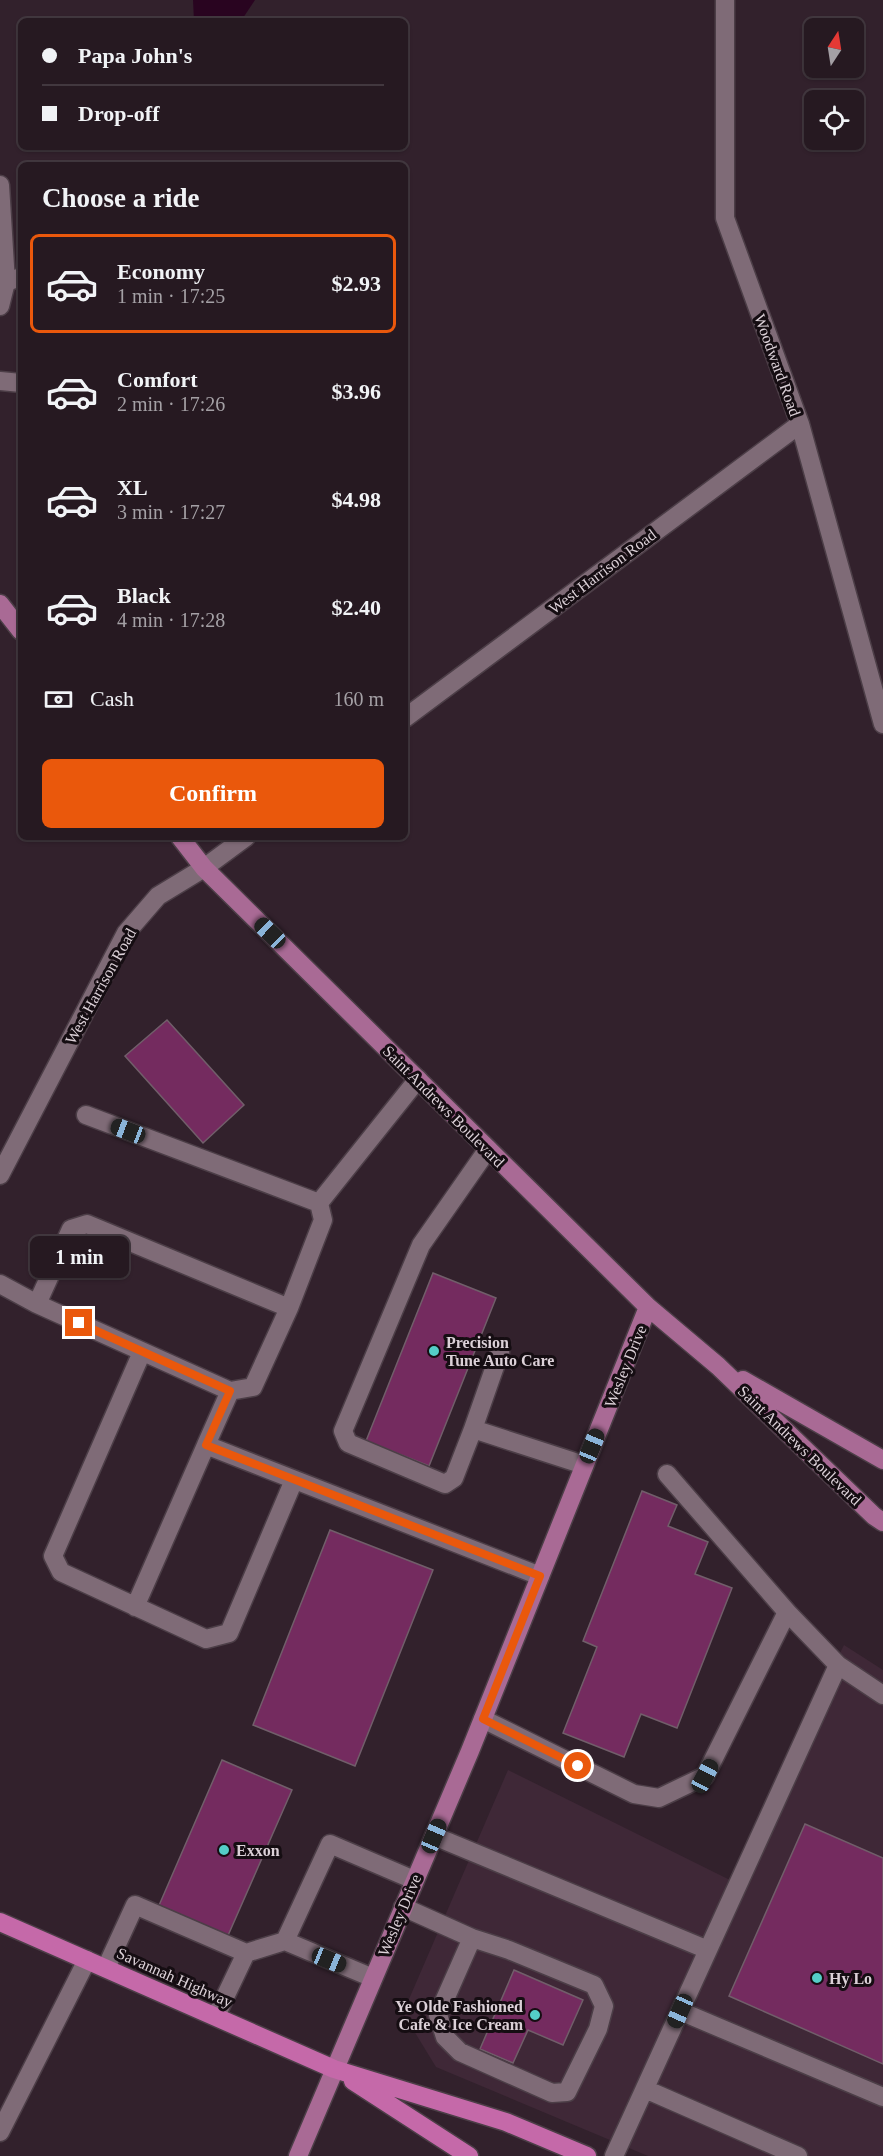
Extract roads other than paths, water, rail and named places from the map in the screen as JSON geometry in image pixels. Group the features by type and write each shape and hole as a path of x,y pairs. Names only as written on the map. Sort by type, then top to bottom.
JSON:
{"highway":[{"name":"Savannah Highway","path":"0,1922 334,2069 506,2122 587,2156"},
{"name":"Savannah Highway","path":"334,2069 469,2156"}],"main road":[{"path":"0,604 18,627"},
{"name":"Saint Andrews Boulevard","path":"182,840 204,868 648,1307 718,1366 880,1521"},
{"name":"Wesley Drive","path":"298,2156 483,1719 648,1307"},
{"name":"Saint Andrews Boulevard","path":"718,1366 883,1460"}],"street":[{"name":"Woodward Road","path":"725,0 725,218 800,424 883,724"},
{"path":"0,185 14,279 0,306"},
{"path":"0,381 18,383"},
{"name":"West Harrison Road","path":"408,716 800,424"},
{"name":"West Harrison Road","path":"0,1174 126,933 158,896 204,868 242,840"},
{"path":"319,1203 418,1079"},
{"path":"86,1115 319,1203"},
{"path":"488,1149 421,1245 343,1431 348,1443 445,1484 454,1478 500,1352"},
{"path":"0,1284 37,1304 230,1391 253,1388 289,1308 323,1220 319,1203"},
{"path":"37,1304 71,1229 87,1224 289,1308"},
{"path":"142,1352 53,1556 61,1572 206,1639 229,1633 294,1480"},
{"path":"135,1607 230,1391"},
{"path":"473,1429 584,1465"},
{"path":"206,1445 540,1576"},
{"path":"667,1474 786,1612 838,1665 883,1695"},
{"path":"483,1719 634,1794 659,1798 705,1776 786,1612"},
{"path":"614,2156 838,1665"},
{"path":"434,1836 708,1950"},
{"path":"285,1941 330,1844 414,1880"},
{"path":"105,1968 135,1905 246,1953 285,1941 373,1978"},
{"path":"403,1906 472,1938 509,1950 594,1985 603,2006 598,2029 567,2092 552,2093 460,2052 445,2037 438,2015 472,1938"},
{"path":"216,2016 246,1953"},
{"path":"0,2132 87,1960"},
{"path":"680,2011 883,2097"},
{"path":"645,2089 798,2156"}],"place":[{"name":"Precision Tune Auto Care","path":"434,1351"},
{"name":"Exxon","path":"224,1850"},
{"name":"Hy Lo","path":"817,1978"},
{"name":"Ye Olde Fashioned Cafe & Ice Cream","path":"535,2015"}]}
